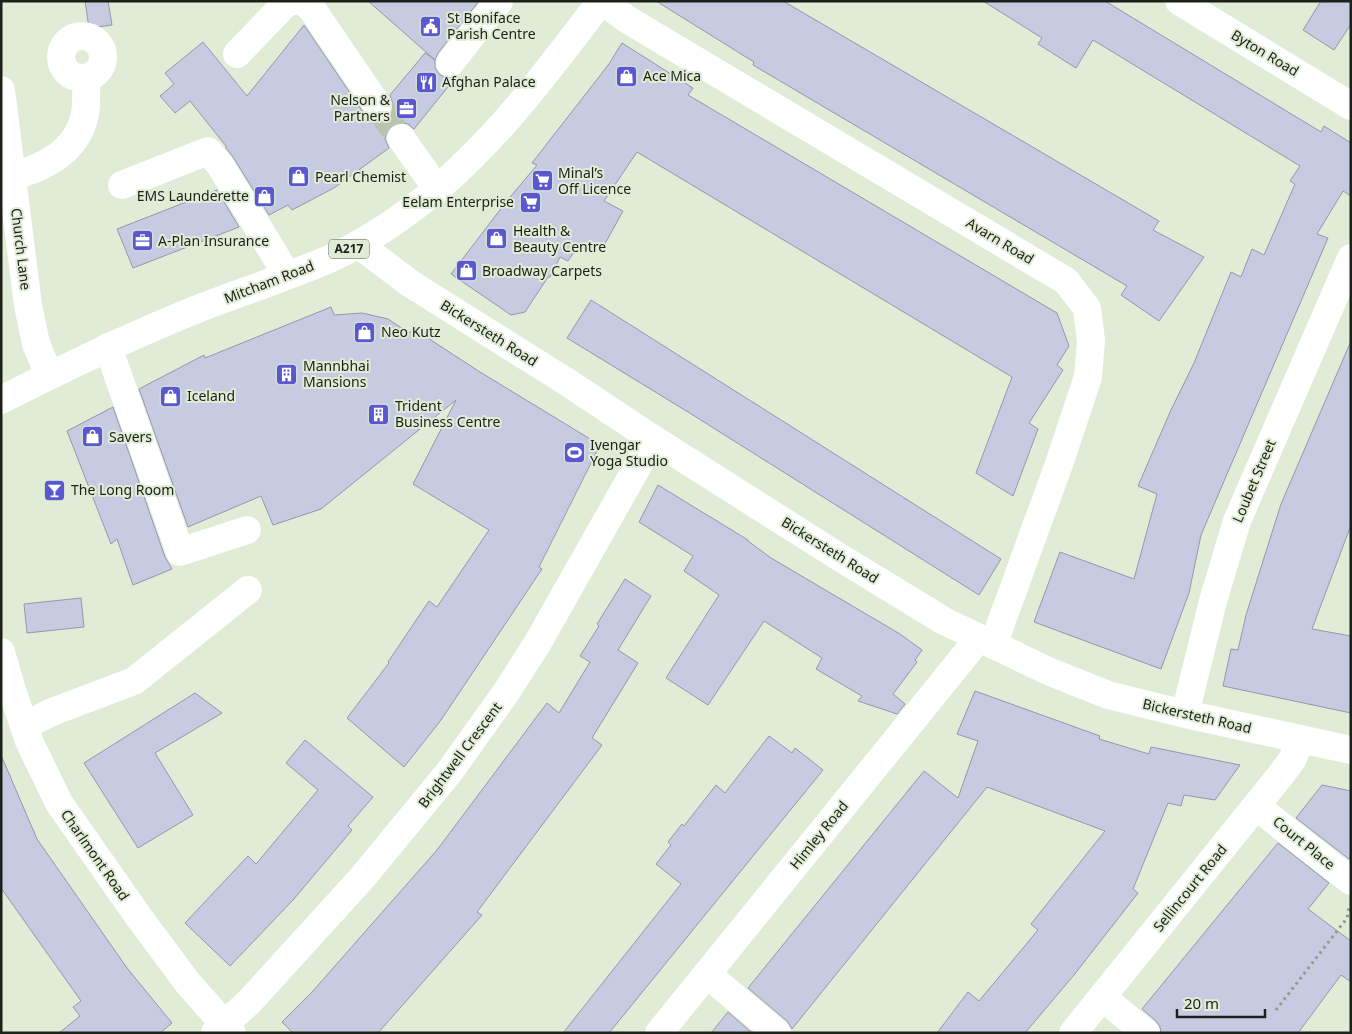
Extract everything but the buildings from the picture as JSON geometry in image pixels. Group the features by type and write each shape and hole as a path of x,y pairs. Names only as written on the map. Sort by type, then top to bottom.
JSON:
{"street":[{"path":"237,54 286,3 293,1"},
{"path":"302,1 312,9 378,106"},
{"path":"450,63 499,1"},
{"name":"Byton Road","path":"1180,1 1350,104"},
{"name":"Mitcham Road","path":"1,400 108,347 198,309 321,263 358,244 404,214 437,189 490,139 537,83 597,3"},
{"name":"Avarn Road","path":"597,3 1066,282 1087,308 1091,341 1088,377 1052,483 986,641"},
{"path":"12,177 33,171 53,161 69,146 79,131 85,116 86,79"},
{"name":"Church Lane","path":"1,90 28,305 36,344 49,375"},
{"path":"401,138 437,189"},
{"path":"122,185 208,151 220,165 287,275"},
{"name":"Bickersteth Road","path":"358,244 411,284 567,382 653,439 944,621 1048,672 1108,695 1185,714 1351,750"},
{"name":"Loubet Street","path":"1185,714 1213,601 1236,521 1351,258"},
{"path":"108,347 180,552 247,530"},
{"name":"Brightwell Crescent","path":"224,1030 362,878 450,771 506,694 537,644 653,439"},
{"path":"24,726 52,712 134,681 248,590"},
{"name":"Himley Road","path":"659,1033 986,641"},
{"name":"Charlmont Road","path":"1,652 24,726 59,803 138,916 224,1030"},
{"name":"Sellincourt Road","path":"1073,1033 1292,760 1301,739"},
{"name":"Court Place","path":"1256,806 1351,881"},
{"path":"707,974 777,1033"},
{"path":"1102,996 1146,1033"}],"path":[{"path":"1276,1010 1347,918 1351,903"}],"tunnel":[{"path":"378,106 401,138"}],"place":[{"name":"St Boniface Parish Centre","path":"431,26"},
{"name":"Ace Mica","path":"627,76"},
{"name":"Afghan Palace","path":"426,82"},
{"name":"Nelson & Partners","path":"406,108"},
{"name":"Pearl Chemist","path":"299,177"},
{"name":"Minal’s Off Licence","path":"542,181"},
{"name":"EMS Launderette","path":"265,196"},
{"name":"Eelam Enterprise","path":"530,202"},
{"name":"Health & Beauty Centre","path":"497,239"},
{"name":"A-Plan Insurance","path":"142,241"},
{"name":"Broadway Carpets","path":"466,271"},
{"name":"Neo Kutz","path":"365,332"},
{"name":"Mannbhai Mansions","path":"287,374"},
{"name":"Iceland","path":"171,396"},
{"name":"Trident Business Centre","path":"379,414"},
{"name":"Savers","path":"93,437"},
{"name":"Ivengar Yoga Studio","path":"574,453"},
{"name":"The Long Room","path":"55,490"}]}
